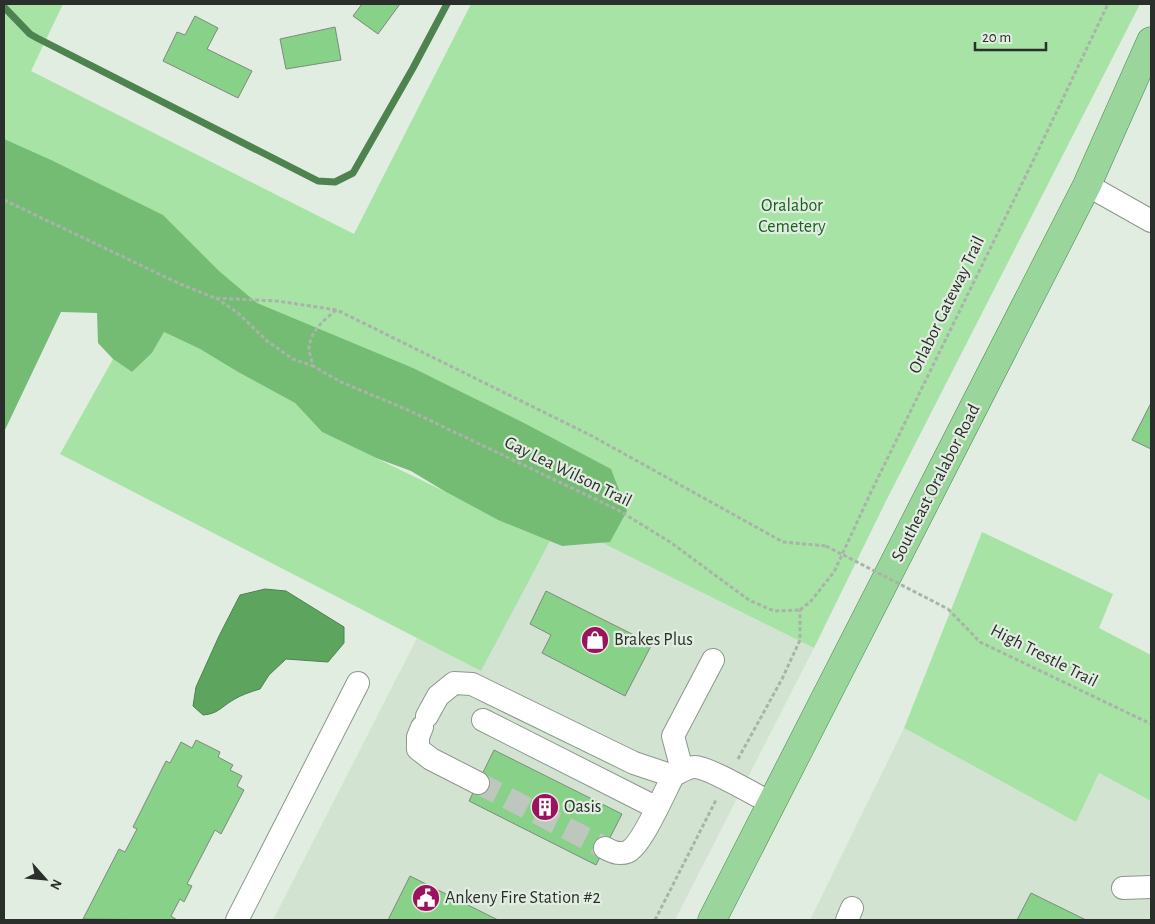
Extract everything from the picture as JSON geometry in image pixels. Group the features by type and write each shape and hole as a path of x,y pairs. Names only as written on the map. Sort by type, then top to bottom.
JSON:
{"main road":[{"name":"Southeast Oralabor Road","path":"712,920 900,554 1086,185 1151,41"}],"street":[{"path":"1086,185 1151,221"},
{"path":"605,848 619,853 629,852 640,840 678,773 673,736 713,660"},
{"path":"237,920 358,682"},
{"path":"478,782 430,759 418,749 418,737 424,721 438,696 454,683 472,684 634,763 678,773 696,767 710,772 771,804"},
{"path":"483,720 657,808"},
{"path":"1123,888 1151,887"}],"path":[{"name":"Orlabor Gateway Trail","path":"800,610 811,601 834,572 1108,4"},
{"path":"4,200 180,284 215,298 277,301 336,310"},
{"name":"Gay Lea Wilson Trail","path":"215,298 238,313 267,341 293,359 313,366 341,382 408,410 618,510 670,542 749,600 774,611 800,610"},
{"path":"313,366 309,350 312,334 336,310"},
{"name":"High Trestle Trail","path":"336,310 592,436 783,542 826,546 948,609 980,642 1151,724"}],"shaded area":[{"path":"4,139 163,215 219,271 257,303 413,368 611,469 627,511 610,542 562,546 498,520 411,471 376,458 322,432 295,403 200,349 164,332 152,353 132,372 113,359 98,343 97,313 61,312 4,432"},
{"path":"550,541 562,546 600,542 814,648 675,920 273,920 417,638 481,670"},
{"path":"265,589 286,591 344,627 344,643 328,662 286,659 269,675 260,689 239,697 216,712 203,715 193,706 196,687 219,636 240,595"},
{"path":"904,728 1076,822 1099,773 1151,801 1151,920 810,920"}],"green space":[{"name":"Oralabor Cemetery","path":"4,4 63,4 31,71 354,234 471,4 1140,4 886,501 814,648 4,246"},
{"path":"164,332 200,349 295,403 322,432 446,492 498,520 550,541 481,671 60,454 113,359 132,372 152,353"},
{"path":"982,532 1113,594 1099,628 1151,655 1151,801 1099,773 1076,822 904,728"}],"building":[{"path":"362,4 400,4 378,34 353,16"},
{"path":"195,16 218,28 207,49 252,71 238,98 163,61 177,32 185,35"},
{"path":"335,27 341,60 286,69 280,39"},
{"path":"1151,403 1151,449 1132,440"},
{"name":"Brakes Plus","path":"546,591 652,644 625,696 542,653 551,635 530,624"},
{"path":"196,740 220,752 218,757 233,765 230,770 242,776 237,786 244,790 221,834 215,830 187,884 192,886 184,902 180,899 171,916 177,920 83,919 119,849 125,852 137,829 133,827 166,761 170,763 181,742 192,748"},
{"name":"Oasis","path":"494,750 622,814 596,865 469,801"},
{"name":"Ankeny Fire Station #2","path":"410,876 498,920 388,920"},
{"path":"1031,893 1086,920 1017,920"}],"waterway":[{"path":"4,7 30,34 37,38 318,181 335,182 353,173 447,4"}],"tunnel":[{"path":"478,783 605,848"}],"place":[{"name":"Brakes Plus","path":"595,640"},
{"name":"Oasis","path":"545,807"},
{"name":"Ankeny Fire Station #2","path":"426,898"}]}
